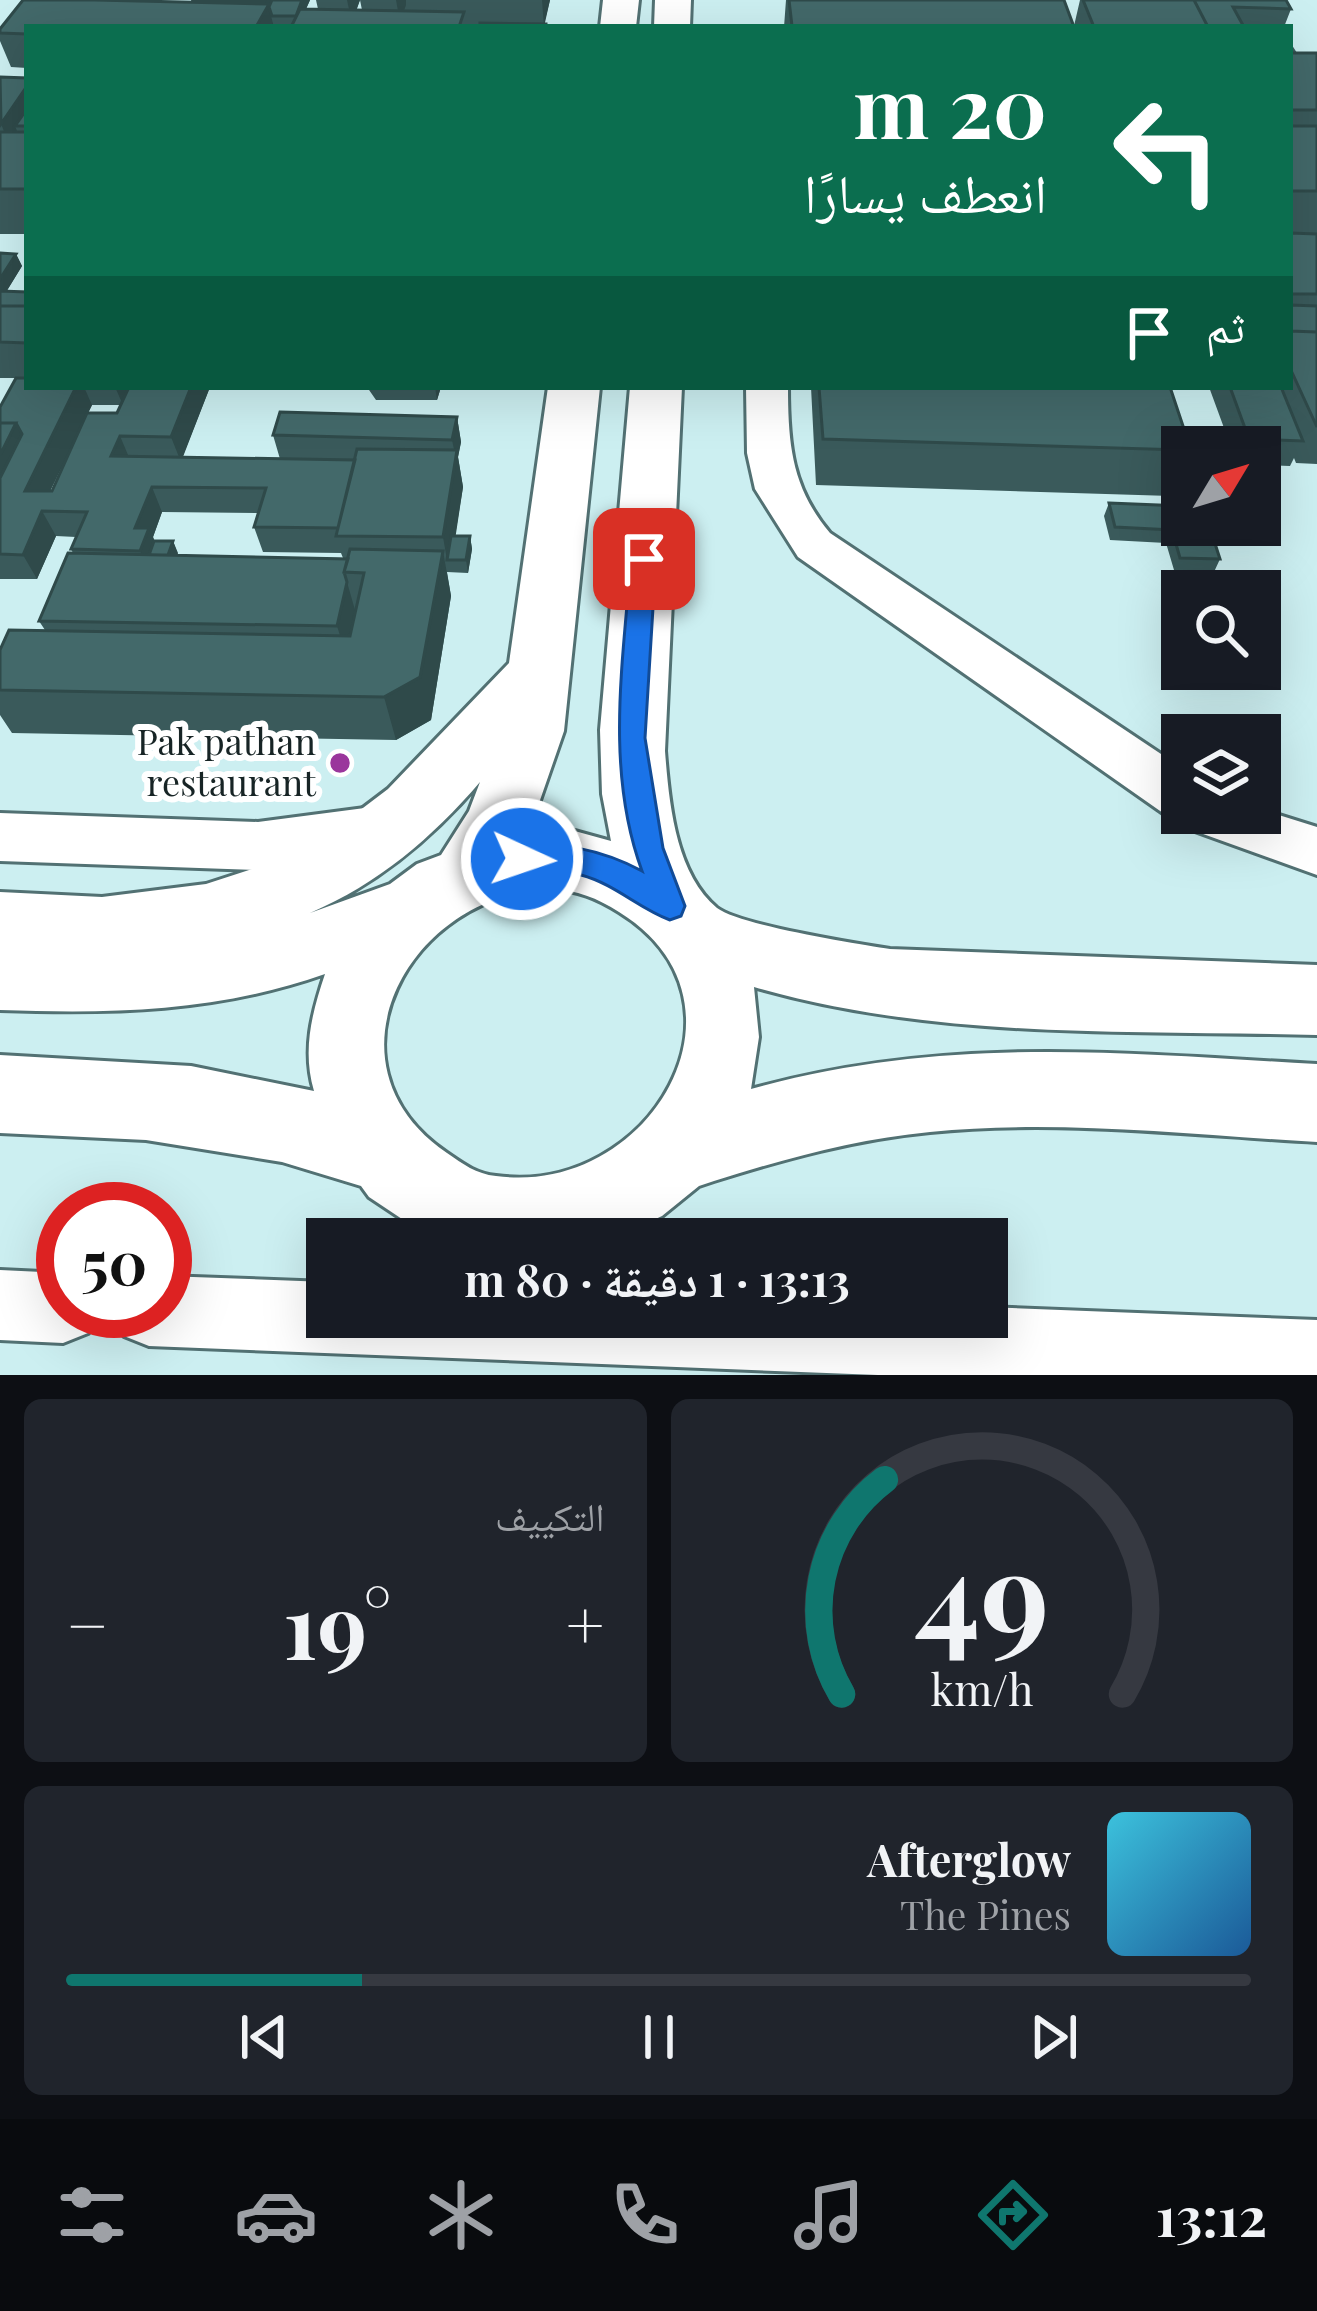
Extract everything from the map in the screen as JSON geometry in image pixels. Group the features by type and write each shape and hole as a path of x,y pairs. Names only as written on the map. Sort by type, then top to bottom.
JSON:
{"main road":[{"path":"574,390 532,730 519,777 438,891 367,962 345,1024 348,1090 378,1151 417,1188 467,1212 524,1220 582,1211 634,1186 679,1152 820,1110 965,1090 1039,1089 1317,1103"},
{"path":"656,390 631,738 648,848 721,1006 722,1042 715,1079 679,1152"},
{"path":"0,926 126,932 266,896 309,878 392,827 538,674"},
{"path":"0,975 118,979 236,967 294,952 522,859 576,861 626,877 684,922 824,973 956,990 1317,1000"},
{"path":"0,1094 209,1104 316,1129 378,1151"}],"street":[{"path":"766,390 767,462 772,483 781,504 814,545 1161,783"},
{"path":"0,837 258,846 343,838 392,827"},
{"path":"1259,834 1317,851"},
{"path":"0,1305 36,1307"},
{"path":"192,1313 1317,1356"}],"building":[{"path":"23,0 269,4 258,24 24,24 24,34 0,33"},
{"path":"193,0 265,0 263,3"},
{"path":"272,0 302,0 296,16 272,16"},
{"path":"789,0 1064,0 1073,24 792,24"},
{"path":"1083,0 1194,0 1206,24 1093,24"},
{"path":"1194,0 1286,0 1291,9 1233,7 1242,24 1206,24"},
{"path":"300,9 464,12 460,24 292,24"},
{"path":"1293,53 1317,53 1317,110 1293,110"},
{"path":"0,77 24,78 24,90 1,124"},
{"path":"1293,126 1317,126 1317,191 1293,191"},
{"path":"0,132 24,132 24,189 0,189"},
{"path":"1293,233 1317,234 1317,294 1293,294"},
{"path":"0,253 16,254 0,279"},
{"path":"0,291 24,292 24,306 0,306"},
{"path":"1293,305 1317,306 1317,332 1293,331"},
{"path":"0,306 24,306 24,343 0,342"},
{"path":"1293,331 1317,332 1317,427 1293,375"},
{"path":"16,378 24,378 24,390 75,390 25,491 52,491 87,413 117,413 128,390 190,390 171,437 120,436 111,456 355,460 338,528 254,527 266,488 152,487 135,528 149,528 140,551 71,549 87,512 42,511 23,555 0,554 0,478 22,434 16,423 0,423 0,407"},
{"path":"819,390 1171,390 1183,426 1161,426 1161,449 823,439"},
{"path":"1231,390 1282,390 1303,441 1281,440 1281,426 1244,426"},
{"path":"280,412 457,417 452,440 273,435"},
{"path":"0,423 16,423 0,455"},
{"path":"357,449 457,450 443,537 336,536"},
{"path":"1109,503 1161,505 1161,529 1115,527"},
{"path":"451,536 470,536 466,560 447,560"},
{"path":"154,541 173,541 168,555 149,555"},
{"path":"1177,546 1216,546 1220,559 1180,558"},
{"path":"350,549 443,551 420,677 384,697 0,690 0,650 9,630 350,636 364,573 344,572"},
{"path":"68,553 348,559 347,582 337,626 39,621"}],"place":[{"name":"Pak pathan restaurant","path":"340,763"}],"route":[{"path":"522,859 576,861 626,877 670,906 648,848 631,738 644,559"}]}
